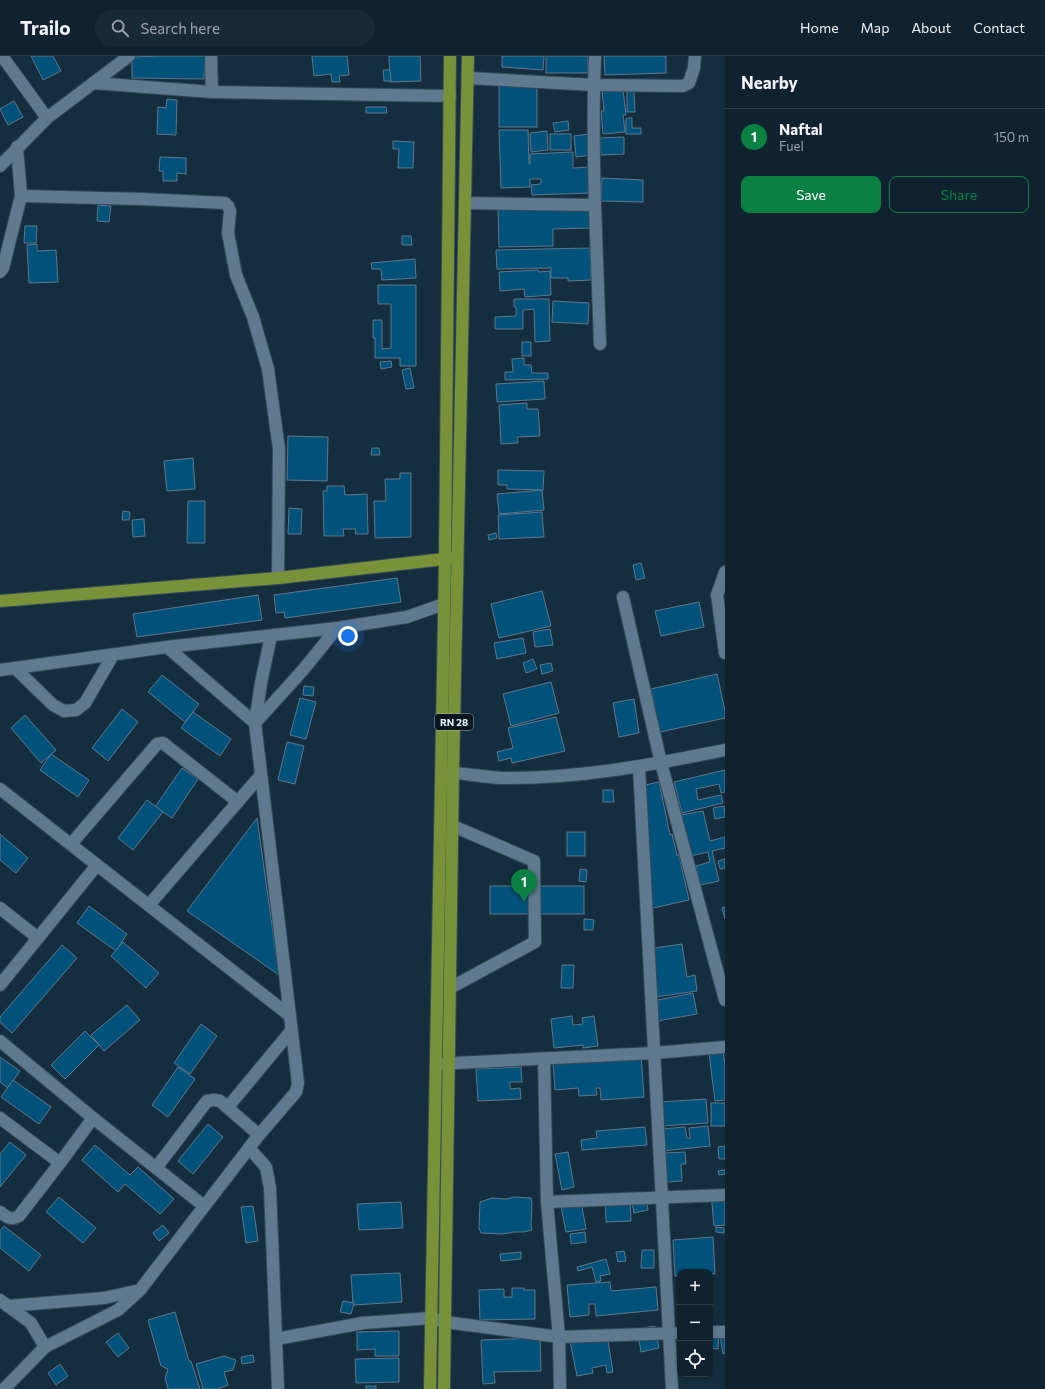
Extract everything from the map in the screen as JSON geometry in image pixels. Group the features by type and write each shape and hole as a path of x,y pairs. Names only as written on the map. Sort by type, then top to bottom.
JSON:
{"main road":[{"name":"RN 28","path":"444,1389 453,826 447,772 444,604 450,56"},
{"name":"RN 28","path":"430,1389 436,1064 447,772 458,557 468,56"},
{"path":"0,601 278,578 458,557"}],"street":[{"path":"2,56 47,118"},
{"path":"0,166 47,118 129,56"},
{"path":"211,56 212,92"},
{"path":"595,56 595,205 600,344"},
{"path":"468,78 594,85 682,86 690,83 694,68 695,56"},
{"path":"93,83 212,92 450,96"},
{"path":"0,272 3,268 21,196 17,147"},
{"path":"21,196 225,203 228,206 230,211 228,233 236,275 253,316 268,369 279,449 278,578"},
{"path":"465,203 595,205"},
{"path":"725,572 717,595 725,654"},
{"path":"623,597 661,763 725,1000"},
{"path":"0,670 166,647 337,628 407,617 444,604"},
{"path":"255,723 337,628"},
{"path":"4,1389 45,1347 118,1310 140,1290 259,1135 296,1092 298,1084 260,776 255,723 261,683 271,636"},
{"path":"166,647 255,723"},
{"path":"15,668 53,705 64,711 76,710 85,704 113,655"},
{"path":"71,844 157,744 160,743 163,743 238,802"},
{"path":"447,772 501,778 563,776 639,767 725,750"},
{"path":"639,767 662,1197 675,1333 672,1389"},
{"path":"149,905 260,776"},
{"path":"0,789 290,1015"},
{"path":"450,988 535,942 534,861 453,826"},
{"path":"0,985 97,865"},
{"path":"0,908 38,938"},
{"path":"228,1107 291,1031"},
{"path":"0,1041 93,1118 204,1206"},
{"path":"436,1064 654,1053 725,1047"},
{"path":"544,1058 547,1202 559,1337 560,1389"},
{"path":"156,1168 208,1101 220,1101 259,1135"},
{"path":"0,1118 60,1163"},
{"path":"0,1212 10,1219 15,1219 19,1216 93,1118"},
{"path":"249,1148 266,1167 270,1188 278,1389"},
{"path":"547,1202 725,1195"},
{"path":"4,1303 104,1298 140,1290"},
{"path":"4,1303 31,1323 45,1347"},
{"path":"276,1339 363,1323 431,1318 445,1322 559,1337 675,1333"},
{"path":"713,1332 725,1332"}],"building":[{"path":"31,56 53,56 61,71 43,80"},
{"path":"205,56 204,79 132,78 132,57"},
{"path":"312,56 347,56 349,75 339,76 340,82 332,82 331,74 314,76"},
{"path":"389,56 420,56 421,81 390,82"},
{"path":"502,56 544,56 543,70 502,67"},
{"path":"546,56 588,56 588,73 546,73"},
{"path":"604,56 666,56 666,73 605,75"},
{"path":"383,70 390,70 391,81 384,81"},
{"path":"499,85 537,85 537,127 499,127"},
{"path":"623,89 626,115 623,115 625,132 603,134 601,111 604,111 602,91"},
{"path":"627,91 634,91 635,112 627,112"},
{"path":"167,99 177,100 176,135 157,134 158,107 166,108"},
{"path":"14,101 23,117 8,125 0,109"},
{"path":"366,107 386,107 387,113 366,113"},
{"path":"626,118 632,118 632,128 641,128 641,134 626,134"},
{"path":"568,121 569,130 555,132 553,123"},
{"path":"499,130 528,130 529,164 530,154 573,152 573,168 590,167 591,193 532,195 531,185 541,184 541,179 530,179 530,187 501,188"},
{"path":"547,131 548,150 531,152 530,133"},
{"path":"550,134 571,134 571,150 550,150"},
{"path":"590,134 592,155 576,157 574,136"},
{"path":"624,137 624,154 601,155 600,138"},
{"path":"393,141 414,142 413,168 398,168 399,149 393,149"},
{"path":"160,157 186,158 186,174 177,173 177,181 163,181 163,171 159,171"},
{"path":"602,178 643,180 643,202 601,201"},
{"path":"98,205 111,206 109,222 97,221"},
{"path":"592,206 593,228 553,229 553,246 499,247 498,208"},
{"path":"25,226 37,226 36,243 24,243"},
{"path":"402,236 411,236 412,245 402,245"},
{"path":"37,244 37,251 56,250 58,282 29,283 27,245"},
{"path":"590,248 591,280 568,281 568,278 551,278 551,268 497,269 496,250"},
{"path":"415,259 416,278 382,280 381,269 372,269 371,263"},
{"path":"538,270 539,272 550,271 551,295 525,297 524,289 500,291 499,272"},
{"path":"378,285 416,285 416,366 400,366 400,358 375,358 373,320 382,320 382,349 391,348 391,304 378,304"},
{"path":"514,299 549,299 550,341 535,342 534,309 523,310 523,329 495,329 495,317 516,316"},
{"path":"553,301 589,303 588,324 552,322"},
{"path":"522,342 531,342 531,356 522,356"},
{"path":"524,358 524,365 531,365 532,373 548,373 548,379 505,380 505,372 513,372 512,359"},
{"path":"391,361 392,367 381,369 380,362"},
{"path":"410,368 414,388 406,389 402,370"},
{"path":"544,381 545,399 497,402 496,384"},
{"path":"527,403 527,409 538,409 540,436 517,437 518,443 501,444 499,405"},
{"path":"288,436 328,437 327,481 287,480"},
{"path":"372,448 379,448 380,455 371,455"},
{"path":"193,458 195,489 167,491 164,461"},
{"path":"498,470 544,471 543,490 507,489 507,485 498,485"},
{"path":"400,473 411,473 411,537 375,538 374,501 386,501 385,479 400,479"},
{"path":"327,486 344,486 345,495 367,494 368,534 355,534 356,529 343,529 344,536 324,536 323,491 327,491"},
{"path":"542,490 544,510 499,514 497,494"},
{"path":"188,501 205,501 205,543 187,543"},
{"path":"289,508 302,509 301,534 288,534"},
{"path":"123,511 130,512 129,520 122,520"},
{"path":"542,512 544,537 499,539 498,515"},
{"path":"144,519 145,536 133,537 132,520"},
{"path":"496,533 497,538 489,540 488,535"},
{"path":"641,563 645,578 636,580 633,565"},
{"path":"397,578 401,602 285,618 284,612 276,613 274,595"},
{"path":"542,591 551,626 499,638 491,604"},
{"path":"258,595 262,620 137,637 133,614"},
{"path":"699,602 704,627 661,636 655,611"},
{"path":"550,629 553,645 535,647 533,632"},
{"path":"523,638 526,653 497,659 494,643"},
{"path":"533,659 537,669 526,673 523,663"},
{"path":"551,663 553,671 542,674 540,665"},
{"path":"717,674 725,711 725,718 660,732 651,689"},
{"path":"162,675 199,704 185,722 148,692"},
{"path":"551,682 559,713 511,726 503,694"},
{"path":"304,686 314,687 313,696 303,695"},
{"path":"300,698 316,702 306,739 290,735"},
{"path":"634,699 639,733 619,737 613,703"},
{"path":"122,709 138,722 108,761 92,748"},
{"path":"193,712 231,739 220,756 181,728"},
{"path":"25,715 56,750 41,763 11,728"},
{"path":"556,717 565,751 512,763 511,758 499,761 497,752 513,748 508,728"},
{"path":"287,742 304,746 295,784 278,780"},
{"path":"51,754 89,780 78,797 40,770"},
{"path":"182,768 198,779 172,818 155,807"},
{"path":"725,770 725,792 721,793 719,784 696,789 698,800 721,795 723,803 682,813 674,782"},
{"path":"659,782 670,835 672,834 677,855 679,855 689,900 653,908 636,830 645,828 636,787"},
{"path":"603,790 613,790 614,802 603,802"},
{"path":"147,800 163,812 133,850 118,838"},
{"path":"724,806 725,817 715,819 713,808"},
{"path":"703,811 710,841 725,837 725,848 712,851 719,881 700,885 696,866 710,862 708,852 690,856 681,815"},
{"path":"257,818 279,975 187,911"},
{"path":"567,832 585,832 585,856 567,856"},
{"path":"0,834 28,858 16,873 0,860"},
{"path":"725,859 725,868 720,869 718,861"},
{"path":"580,869 587,870 586,882 579,881"},
{"path":"490,886 584,886 584,914 490,914"},
{"path":"89,906 127,934 116,951 77,923"},
{"path":"725,907 725,919 722,908"},
{"path":"584,919 594,920 593,930 584,930"},
{"path":"123,942 159,973 146,988 111,956"},
{"path":"682,944 687,977 695,975 697,991 655,997 648,949"},
{"path":"62,945 77,958 12,1033 0,1022 0,1017"},
{"path":"562,965 574,965 573,988 561,988"},
{"path":"693,993 697,1014 657,1021 653,1001"},
{"path":"127,1005 140,1020 104,1051 91,1035"},
{"path":"572,1016 573,1025 583,1024 582,1018 594,1016 598,1046 583,1048 583,1045 554,1048 551,1019"},
{"path":"201,1024 217,1036 190,1074 174,1063"},
{"path":"85,1031 99,1045 65,1079 51,1065"},
{"path":"723,1051 725,1065 725,1100 715,1101 709,1053"},
{"path":"641,1054 644,1097 601,1100 600,1088 596,1088 597,1095 579,1096 578,1088 555,1090 553,1061"},
{"path":"0,1057 20,1071 8,1088 0,1082"},
{"path":"178,1067 195,1079 168,1117 152,1105"},
{"path":"521,1067 522,1082 510,1082 510,1089 520,1088 521,1099 478,1101 476,1069"},
{"path":"13,1080 51,1107 39,1124 1,1097"},
{"path":"706,1099 708,1123 662,1126 660,1102"},
{"path":"711,1103 725,1103 725,1126 711,1126"},
{"path":"208,1124 223,1137 193,1174 178,1161"},
{"path":"708,1126 710,1146 663,1151 661,1129 685,1127 687,1138 690,1138 689,1128"},
{"path":"645,1127 647,1145 582,1150 581,1140 597,1138 596,1131"},
{"path":"10,1142 26,1155 0,1187 0,1154"},
{"path":"95,1145 130,1175 138,1167 174,1199 160,1214 125,1184 118,1192 82,1160"},
{"path":"725,1146 725,1159 719,1159 718,1147"},
{"path":"568,1152 574,1187 562,1190 555,1154"},
{"path":"685,1152 686,1164 681,1164 682,1181 667,1182 665,1153"},
{"path":"725,1170 725,1174 719,1175 718,1171"},
{"path":"725,1192 725,1225 714,1226 711,1193"},
{"path":"646,1196 648,1210 634,1213 631,1199"},
{"path":"59,1197 96,1228 83,1243 46,1212"},
{"path":"514,1197 531,1198 532,1230 503,1234 481,1233 479,1228 480,1202 492,1198 506,1199"},
{"path":"630,1197 631,1221 606,1222 605,1198"},
{"path":"560,1201 581,1201 586,1229 566,1232"},
{"path":"401,1202 403,1228 359,1230 357,1204"},
{"path":"253,1206 258,1241 246,1243 241,1207"},
{"path":"163,1225 169,1233 159,1241 153,1233"},
{"path":"4,1226 41,1255 29,1271 0,1248 0,1231"},
{"path":"716,1227 724,1228 724,1233 716,1232"},
{"path":"585,1232 586,1242 571,1244 570,1234"},
{"path":"713,1237 715,1274 713,1274 713,1269 677,1269 677,1276 675,1276 673,1240"},
{"path":"642,1250 654,1250 654,1268 641,1268"},
{"path":"624,1251 626,1261 618,1262 616,1252"},
{"path":"521,1252 521,1259 501,1261 500,1254"},
{"path":"606,1259 610,1274 600,1276 601,1281 596,1282 592,1267 578,1271 577,1267"},
{"path":"400,1273 402,1302 353,1305 351,1275"},
{"path":"610,1282 611,1291 656,1287 658,1310 596,1316 595,1304 589,1304 589,1315 570,1317 567,1285"},
{"path":"512,1288 535,1290 535,1319 480,1320 479,1290 504,1289 504,1297 512,1297"},
{"path":"343,1301 354,1303 351,1314 340,1312"},
{"path":"175,1312 189,1361 191,1361 200,1389 168,1389 165,1378 168,1369 161,1366 148,1320"},
{"path":"655,1326 659,1348 641,1352 637,1329"},
{"path":"606,1329 613,1372 607,1373 606,1365 592,1368 593,1373 577,1376 569,1336"},
{"path":"399,1331 399,1356 375,1356 375,1349 357,1350 357,1332"},
{"path":"118,1333 129,1348 118,1357 106,1342"},
{"path":"713,1333 719,1333 718,1349 713,1348"},
{"path":"725,1335 725,1353 723,1354 720,1336"},
{"path":"540,1338 541,1371 494,1372 495,1383 483,1384 481,1340"},
{"path":"253,1355 254,1362 242,1364 241,1357"},
{"path":"224,1356 236,1360 233,1370 224,1372 228,1385 217,1389 203,1389 196,1364"},
{"path":"399,1358 399,1382 356,1383 355,1359"},
{"path":"60,1364 68,1376 56,1385 48,1373"},
{"path":"366,1386 376,1386 376,1389 366,1389"}],"place":[{"name":"Naftal","path":"524,902"}]}
